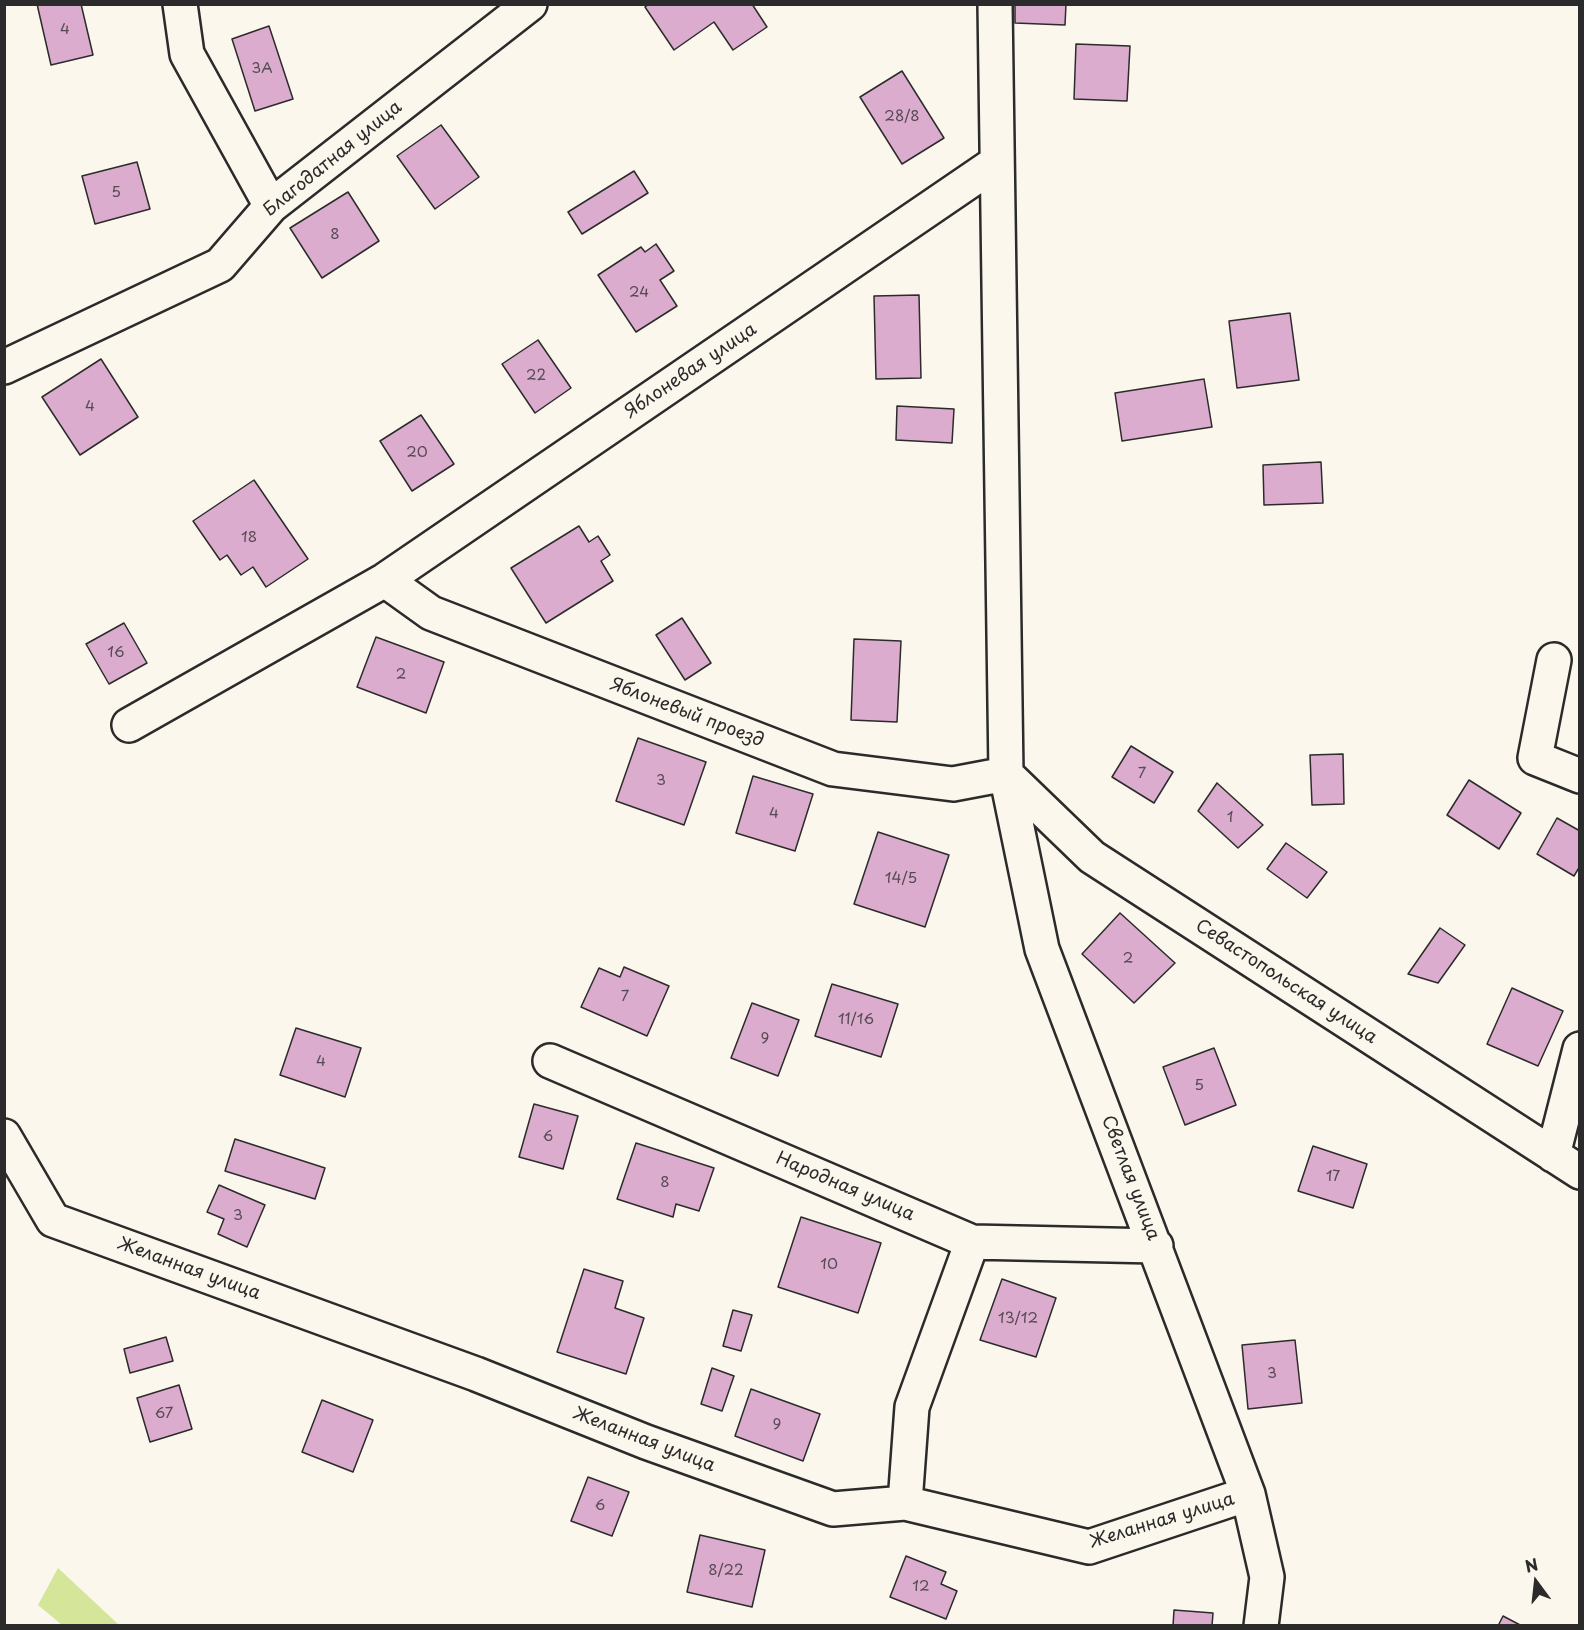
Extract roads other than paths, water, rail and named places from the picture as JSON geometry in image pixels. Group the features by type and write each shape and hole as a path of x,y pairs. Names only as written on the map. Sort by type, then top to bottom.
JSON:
{"street":[{"path":"180,4 187,54 270,206"},
{"name":"Благодатная улица","path":"4,367 220,265 270,206 530,4"},
{"name":"Светлая улица","path":"995,4 1006,774 1042,948 1248,1494 1267,1577 1261,1626"},
{"name":"Яблоневая улица","path":"129,725 385,580 996,163"},
{"name":"Яблоневый проезд","path":"385,580 431,614 833,769 953,784 1006,774"},
{"path":"1554,660 1535,758 1580,776"},
{"name":"Севастопольская улица","path":"1006,774 1092,857 1566,1164"},
{"path":"1566,1164 1580,1048"},
{"name":"Народная улица","path":"550,1061 972,1242 1156,1246"},
{"name":"Желанная улица","path":"4,1136 53,1220 476,1374 646,1442 832,1509 905,1503 1089,1547 1248,1494"},
{"path":"905,1503 912,1407 972,1242"}]}
